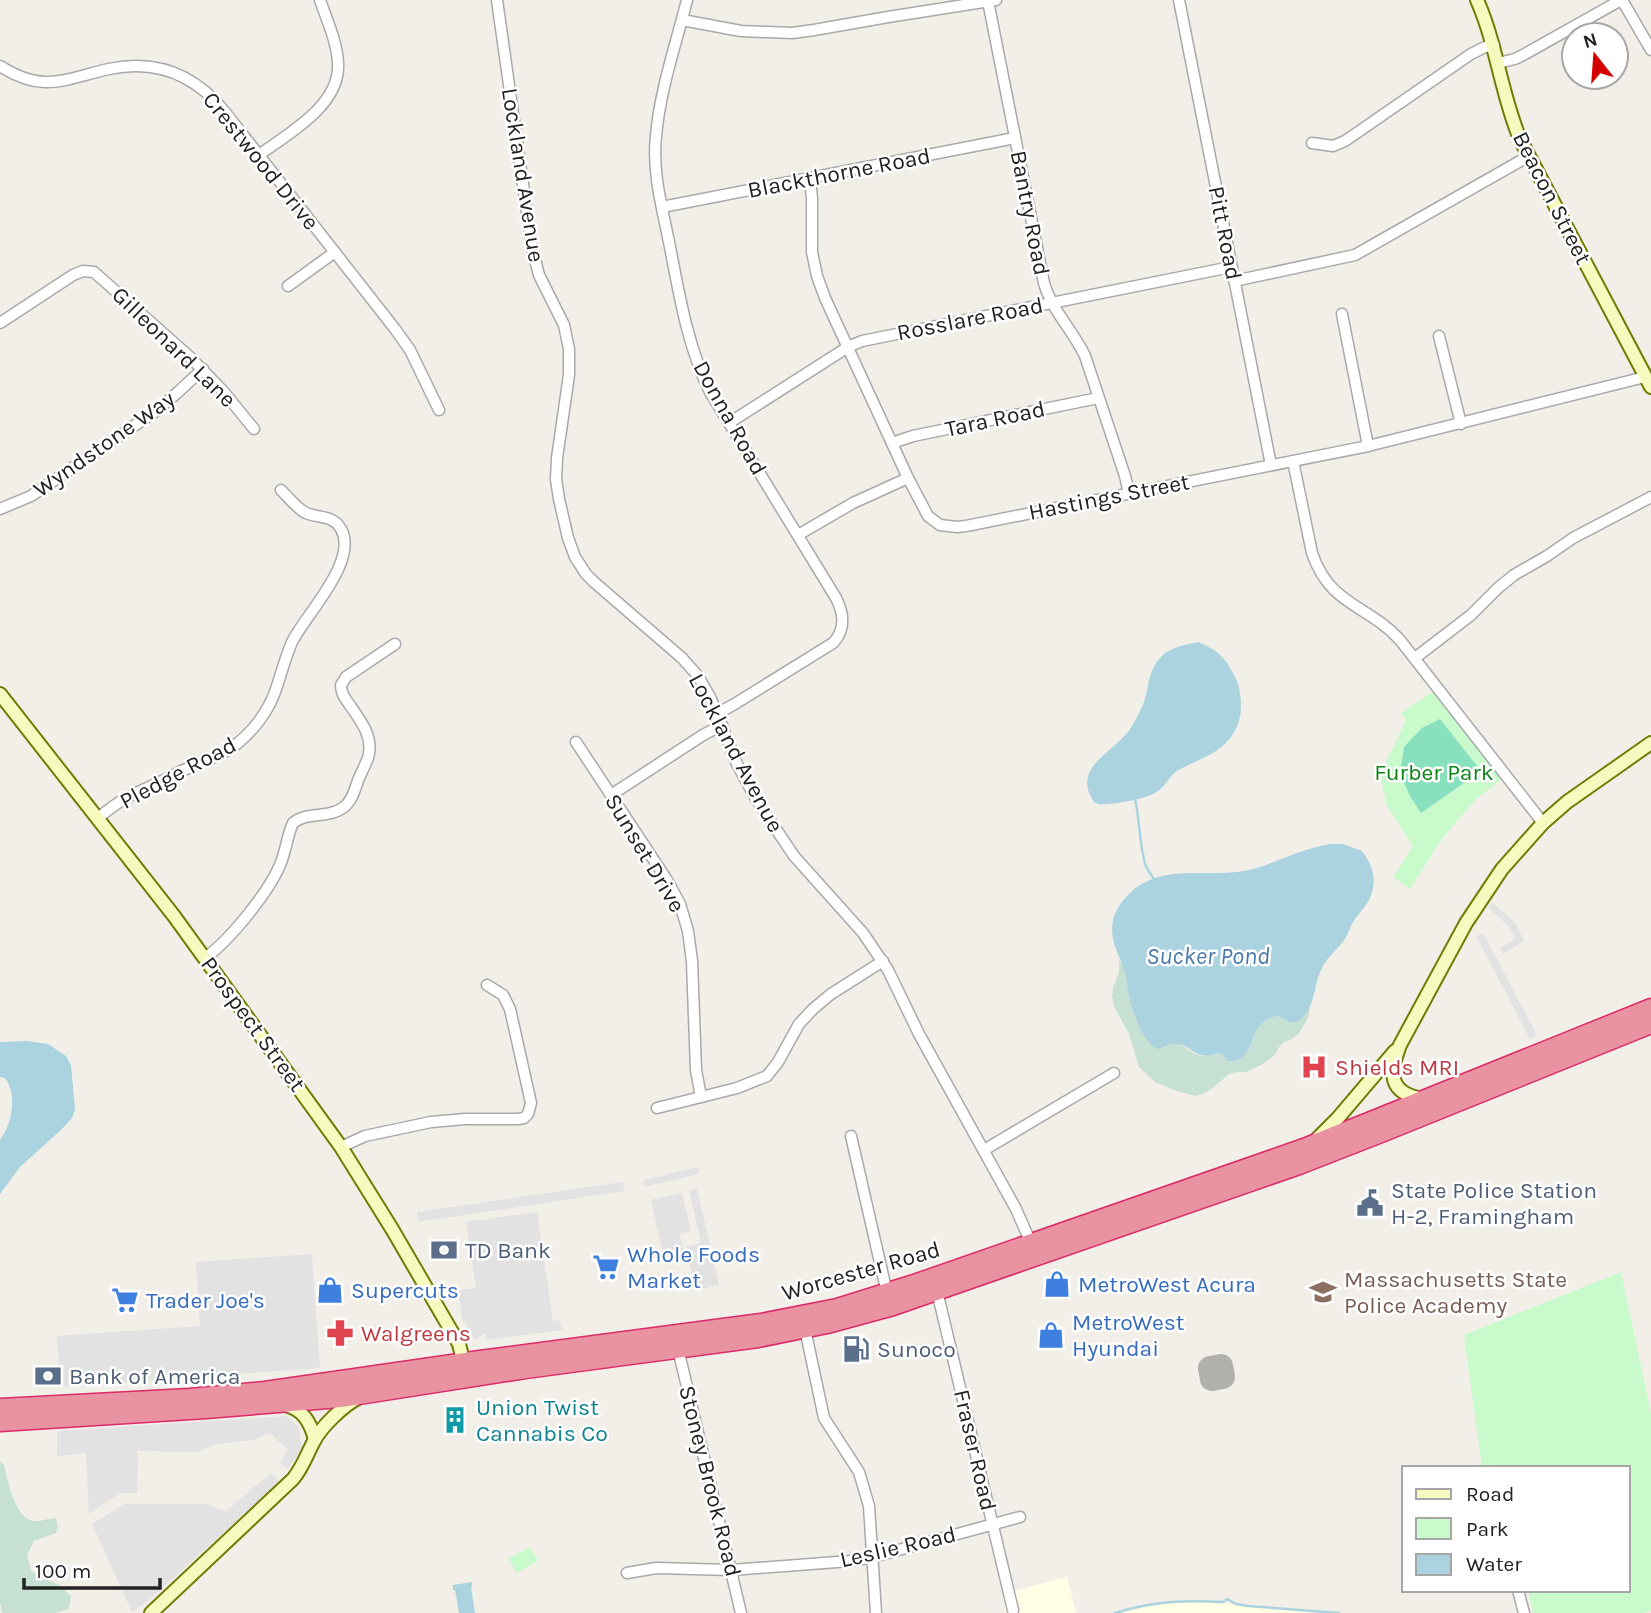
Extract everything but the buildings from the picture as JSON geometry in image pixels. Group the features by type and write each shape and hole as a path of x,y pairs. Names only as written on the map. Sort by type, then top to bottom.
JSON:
{"highway":[{"name":"Worcester Road","path":"0,1422 281,1404 367,1394 465,1370 774,1321 837,1308 887,1293 1304,1147 1651,1009"},
{"name":"Worcester Road","path":"0,1408 190,1398 465,1370 561,1364 805,1329 881,1310 1299,1165 1651,1024"}],"street":[{"path":"258,155 310,117 326,100 336,83 337,53 320,0"},
{"name":"Lockland Avenue","path":"497,0 532,248 539,275 567,336 570,362 556,479 570,547 580,566 594,582 690,667 705,687 743,777 779,835 811,877 863,933 883,961 919,1034 1016,1209 1031,1243"},
{"name":"Donna Road","path":"687,0 657,125 655,162 690,341 704,380 840,606 843,622 838,637 825,648 718,713"},
{"name":"Pitt Road","path":"1179,0 1270,465"},
{"name":"Beacon Street","path":"1477,0 1494,45 1510,112 1529,156 1649,384"},
{"path":"1498,63 1525,54 1621,0 1651,50"},
{"path":"682,20 741,31 792,33 992,1"},
{"name":"Bantry Road","path":"992,1 1015,138 1044,283 1051,302 1082,347 1129,494"},
{"path":"1312,143 1333,146 1345,141 1471,54 1494,45"},
{"name":"Crestwood Drive","path":"0,66 18,76 47,82 67,80 118,67 152,67 193,81 210,94 403,340 439,410"},
{"name":"Blackthorne Road","path":"662,208 1015,138"},
{"path":"1234,281 1354,255 1529,156"},
{"name":"Hastings Street","path":"810,178 811,240 820,287 928,516 940,525 948,527 966,526 1368,446 1649,384"},
{"path":"288,286 335,252"},
{"name":"Rosslare Road","path":"729,423 848,347 870,339 1231,267"},
{"name":"Gilleonard Lane","path":"0,323 73,275 89,271 98,275 203,369 254,429"},
{"path":"1342,314 1368,446"},
{"path":"1439,336 1461,424"},
{"name":"Wyndstone Way","path":"0,509 31,496 156,411 203,369"},
{"name":"Tara Road","path":"892,443 914,436 1098,398"},
{"path":"1293,461 1312,553 1321,573 1339,596 1392,631 1543,823"},
{"path":"798,536 853,503 908,478"},
{"name":"Pledge Road","path":"98,818 125,798 202,764 233,747 257,724 270,703 293,639 330,585 345,547 343,533 335,522 302,510 281,490"},
{"path":"1415,658 1471,615 1514,575 1573,538 1651,497"},
{"path":"205,958 226,939 267,889 284,857 293,823 301,818 338,811 352,797 368,758 369,744 365,727 342,695 341,685 346,677 395,644"},
{"name":"Prospect Street","path":"0,694 205,958 341,1147 459,1345 465,1370"},
{"path":"611,796 722,725"},
{"name":"Sunset Drive","path":"576,742 673,891 685,918 692,961 696,1070 701,1097"},
{"path":"1427,1098 1408,1095 1398,1087 1394,1080 1393,1066 1400,1045 1474,908 1502,869 1543,823 1578,793 1651,743"},
{"path":"657,1108 737,1088 767,1076 799,1024 813,1009 831,994 883,961"},
{"path":"341,1147 365,1136 431,1122 517,1119 528,1114 531,1103 510,1009 503,995 487,985"},
{"path":"1304,1147 1328,1129 1400,1045"},
{"path":"984,1150 1114,1073"},
{"path":"851,1136 887,1293"},
{"name":"Fraser Road","path":"937,1291 1013,1610"},
{"path":"805,1329 824,1418 853,1461 865,1489 869,1506 877,1613"},
{"name":"Stoney Brook Road","path":"678,1349 741,1613"},
{"path":"151,1613 293,1479 300,1471 315,1439 342,1408 367,1394"},
{"path":"281,1404 293,1406 300,1411 307,1419 315,1439"},
{"name":"Leslie Road","path":"627,1573 656,1568 731,1570 850,1561 1020,1517"},
{"path":"1519,1592 1524,1613"}],"shaded area":[{"path":"1492,902 1516,924 1524,941 1503,954 1500,948 1516,938 1488,907"},
{"path":"1483,933 1537,1035 1530,1039 1476,936"},
{"path":"1119,960 1125,969 1132,1004 1146,1039 1163,1048 1179,1044 1201,1056 1219,1053 1227,1061 1237,1060 1244,1056 1260,1025 1268,1019 1279,1016 1292,1023 1302,1018 1310,1008 1308,1018 1299,1033 1284,1042 1275,1055 1263,1064 1246,1072 1229,1074 1203,1094 1195,1096 1174,1090 1155,1082 1139,1067 1129,1034 1114,1007 1112,996 1119,972"},
{"path":"698,1167 699,1174 644,1187 643,1180"},
{"path":"623,1182 624,1191 418,1222 417,1212"},
{"path":"697,1188 719,1285 696,1290 686,1247 701,1243 689,1190"},
{"path":"682,1193 691,1231 680,1234 683,1250 663,1254 651,1200"},
{"path":"537,1212 553,1321 560,1320 562,1330 487,1340 486,1334 483,1334 475,1340 462,1318 458,1290 476,1288 466,1222"},
{"path":"312,1254 320,1368 60,1387 57,1336 200,1326 196,1262"},
{"path":"287,1416 299,1427 302,1449 288,1469 280,1463 288,1450 270,1433 253,1440 217,1444 197,1452 138,1451 137,1493 120,1493 89,1514 86,1453 57,1456 57,1431"},
{"path":"0,1461 4,1465 13,1497 21,1513 33,1521 56,1518 56,1533 34,1541 27,1555 31,1571 61,1586 71,1596 69,1609 55,1613 2,1613"},
{"path":"271,1473 279,1482 148,1601 132,1612 92,1524 124,1504 205,1504 226,1511"},
{"path":"1067,1577 1076,1613 1003,1613 1006,1612 1002,1594"},
{"path":"1183,1600 1322,1613 1123,1613"}],"green space":[{"name":"Furber Park","path":"1434,691 1502,779 1476,799 1441,840 1410,889 1393,877 1413,846 1387,806 1380,775 1406,720 1401,713"},
{"path":"1440,719 1481,771 1421,813 1400,774 1404,747 1422,728"},
{"path":"1621,1272 1651,1414 1651,1611 1533,1613 1528,1592 1630,1592 1630,1466 1482,1466 1464,1335"},
{"path":"530,1547 538,1561 516,1573 509,1558"}],"water":[{"path":"1198,642 1221,655 1237,681 1241,708 1234,733 1216,751 1177,771 1155,793 1123,802 1096,803 1087,785 1088,775 1100,758 1126,735 1132,726 1144,702 1156,663 1173,649"},
{"name":"Sucker Pond","path":"1331,844 1343,844 1362,851 1372,870 1374,881 1369,899 1344,940 1322,968 1311,1004 1304,1016 1293,1022 1279,1016 1268,1019 1260,1025 1244,1056 1237,1060 1227,1061 1219,1053 1204,1056 1180,1045 1172,1044 1157,1049 1151,1045 1136,1020 1126,974 1113,937 1114,916 1127,896 1143,883 1171,874 1249,870"},
{"path":"27,1041 48,1044 66,1056 71,1065 75,1110 72,1118 20,1167 0,1194 0,1142 8,1126 12,1105 8,1084 5,1078 0,1077 0,1042"},
{"path":"472,1582 475,1613 459,1613 453,1585"}],"waterway":[{"path":"1135,799 1143,855 1146,867 1154,879"},
{"path":"1115,1613 1156,1604 1182,1601 1223,1602 1227,1599 1248,1606 1339,1613"}],"taxiway":[{"path":"1221,1366 1223,1377 1212,1379 1210,1368 1221,1366"}],"place":[{"name":"Shields MRI","path":"1314,1067"},
{"name":"State Police Station H-2, Framingham","path":"1370,1203"},
{"name":"TD Bank","path":"444,1250"},
{"name":"Whole Foods Market","path":"606,1267"},
{"name":"MetroWest Acura","path":"1057,1284"},
{"name":"Supercuts","path":"330,1290"},
{"name":"Massachusetts State Police Academy","path":"1323,1292"},
{"name":"Trader Joe's","path":"125,1300"},
{"name":"Walgreens","path":"340,1333"},
{"name":"MetroWest Hyundai","path":"1051,1335"},
{"name":"Sunoco","path":"856,1349"},
{"name":"Bank of America","path":"48,1376"},
{"name":"Union Twist Cannabis Co","path":"455,1420"}]}
